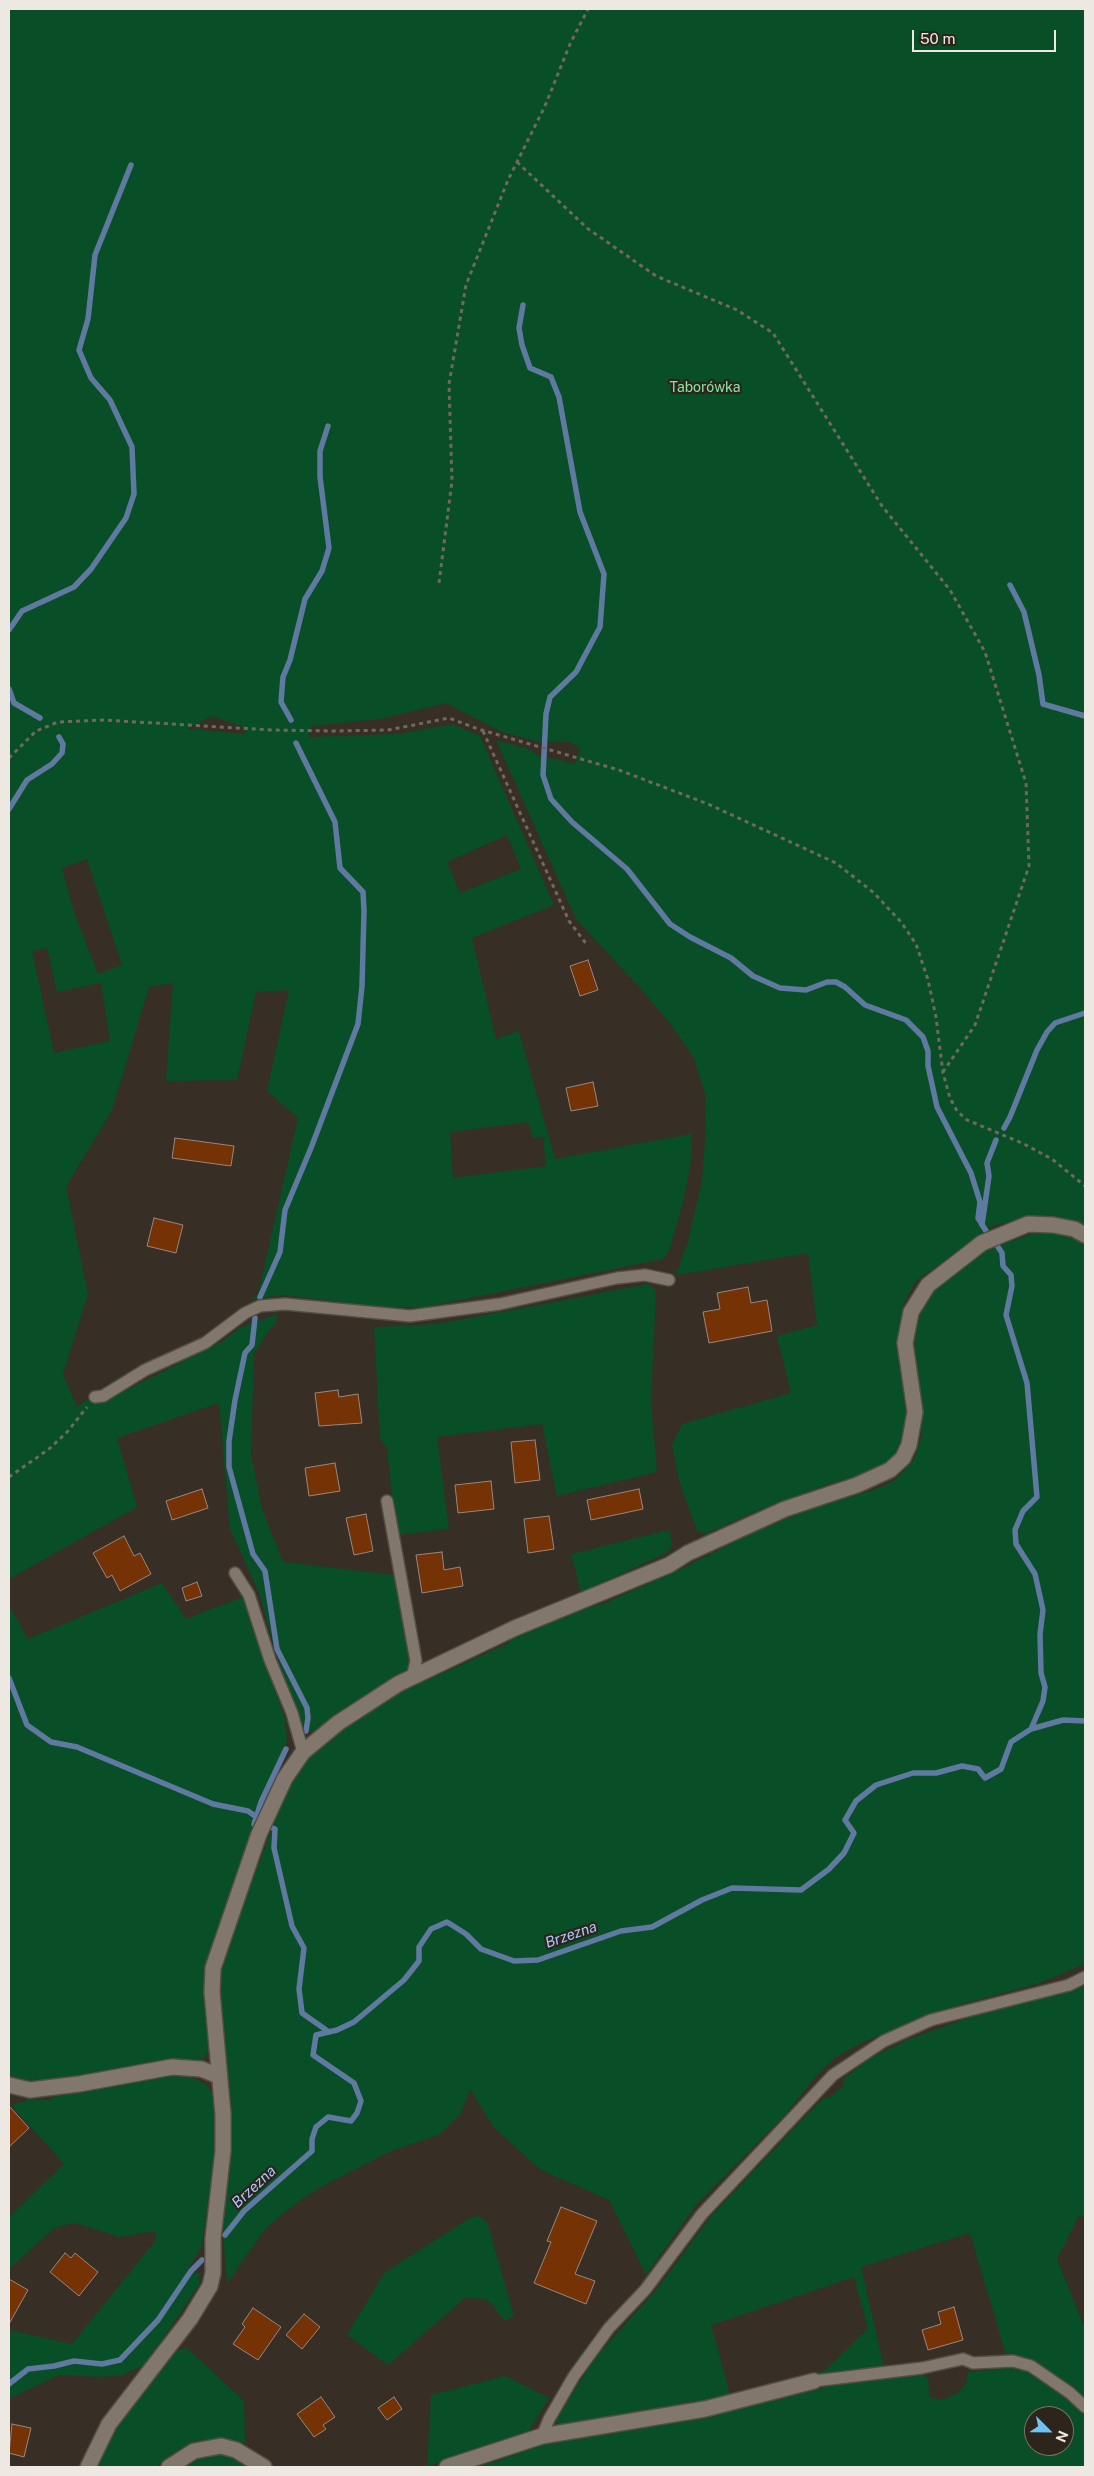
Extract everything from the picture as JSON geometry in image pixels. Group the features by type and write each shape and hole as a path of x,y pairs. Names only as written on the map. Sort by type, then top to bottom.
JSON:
{"street":[{"path":"88,2467 98,2442 109,2424 190,2319 210,2286 213,2273 213,2238 223,2151 223,2114 212,1992 215,1960 259,1834 285,1778 303,1752 345,1718 412,1678 515,1628 669,1565 688,1553 786,1509 857,1486 890,1470 903,1458 909,1445 915,1412 906,1343 912,1312 928,1285 982,1243 1028,1224 1053,1225 1074,1229 1085,1235"},
{"path":"9,2085 30,2090 79,2084 172,2066 202,2069 219,2076"},
{"path":"447,2467 542,2436 705,2409 814,2381"},
{"path":"169,2467 194,2451 221,2446 236,2450 264,2467"}],"lane":[{"path":"95,1397 103,1396 145,1370 205,1343 245,1313 260,1306 285,1304 410,1316 500,1304 617,1278 645,1275 669,1280"},
{"path":"387,1501 416,1661 412,1678"},
{"path":"235,1574 249,1595 292,1713 303,1752"},
{"path":"542,2436 549,2419 574,2376 609,2328 645,2290 702,2214 833,2075 884,2042 931,2020 1069,1985 1085,1977"},
{"path":"814,2381 922,2368 963,2359 974,2363 1013,2361 1031,2366 1070,2393 1085,2407"}],"path":[{"path":"439,583 452,481 450,384 466,285 508,180 545,106 570,44 588,9"},
{"path":"517,162 587,228 656,276 737,310 773,333 882,506 950,590 985,652 1026,783 1029,866 975,1025 943,1073"},
{"path":"9,758 36,731 58,722 104,720 261,729 335,731 388,730 449,718 483,731 583,758 708,804 836,863 874,893 900,922 916,944 928,980 936,1017 943,1073 950,1098 957,1111 967,1120 1052,1158 1085,1186"},
{"path":"483,731 569,921 587,945"},
{"path":"9,1477 49,1449 68,1432 95,1397"}],"green space":[{"name":"Taborówka","path":"9,9 1085,9 1085,1226 1065,1219 1035,1218 994,1225 916,1281 903,1304 898,1342 906,1414 906,1436 895,1456 873,1472 829,1484 761,1509 706,1534 697,1531 679,1481 672,1445 682,1424 791,1393 777,1336 817,1325 808,1253 676,1275 688,1241 702,1181 706,1126 705,1094 694,1058 672,1026 640,988 576,919 496,740 526,748 538,755 575,764 580,749 570,742 536,741 502,732 446,703 380,719 311,726 308,737 397,734 453,724 480,736 554,905 472,938 496,1039 519,1031 555,1159 691,1134 692,1154 684,1199 669,1251 663,1259 426,1307 378,1307 283,1295 251,1299 258,1294 298,1118 267,1091 289,990 256,992 237,1080 166,1081 173,983 149,987 112,1110 66,1187 88,1294 63,1374 77,1407 90,1398 103,1402 223,1341 239,1328 277,1314 276,1324 267,1333 254,1354 251,1455 262,1509 283,1562 394,1575 413,1664 406,1674 355,1701 318,1729 310,1732 300,1723 276,1654 258,1590 230,1529 219,1403 117,1438 137,1507 9,1579","holes":["212,716 243,727 247,734 187,729","507,835 521,869 460,893 447,862","87,859 122,965 98,974 74,912 62,868","47,948 57,992 101,983 110,1041 54,1053 32,951","528,1122 533,1138 543,1137 546,1166 453,1178 450,1132"]},
{"path":"1039,1231 1065,1233 1085,1243 1085,1964 1037,1984 959,2005 910,2023 861,2043 833,2059 815,2077 786,2114 696,2205 646,2275 609,2200 541,2170 494,2128 470,2089 461,2113 439,2135 391,2151 317,2189 288,2209 264,2230 227,2283 222,2224 231,2132 219,2007 222,1962 290,1780 307,1757 327,1738 381,1701 509,1643 512,1636 583,1608 603,1604 689,1565 744,1537 807,1510 879,1488 895,1480 914,1459 921,1438 922,1418 913,1334 917,1317 934,1287 986,1250"},
{"path":"648,1284 656,1290 651,1401 657,1472 557,1496 542,1424 437,1437 449,1529 396,1535 387,1448 380,1439 374,1327 437,1324"},
{"path":"669,1530 672,1544 668,1552 581,1593 571,1554"},
{"path":"162,1583 186,1619 243,1597 285,1719 287,1740 276,1779 264,1801 253,1837 242,1857 208,1956 203,1983 209,2052 202,2059 154,2062 63,2080 28,2081 9,2075 9,1606 28,1639"},
{"path":"1085,1984 1085,2216 1078,2217 1057,2259 1085,2329 1085,2398 1032,2359 1006,2355 970,2233 861,2267 884,2367 834,2373 658,2414 559,2425 556,2423 556,2419 597,2355 657,2289 711,2216 819,2102 826,2097 829,2098 843,2086 843,2079 868,2059 909,2039 982,2013","holes":["854,2277 868,2329 824,2371 730,2395 711,2325"]},
{"path":"165,2074 191,2077 206,2084 214,2096 215,2152 202,2246 183,2278 195,2272 200,2275 199,2285 146,2364 123,2375 102,2377 58,2375 9,2399 9,2330 72,2344 156,2240 155,2231 120,2237 75,2223 54,2228 9,2269 9,2217 64,2164 11,2105 28,2100 49,2100 57,2094"},
{"path":"479,2216 487,2222 514,2316 505,2321 487,2299 465,2298 388,2365 347,2335 384,2273 468,2219"},
{"path":"186,2347 244,2401 245,2443 220,2438 199,2441 179,2449 156,2467 95,2467 112,2431 126,2412 176,2352"},
{"path":"1017,2367 1050,2384 1085,2412 1085,2467 474,2467 501,2460 530,2445 556,2437 685,2420 843,2383 923,2374 928,2379 930,2397 942,2400 958,2393 966,2383 968,2372"},
{"path":"505,2376 549,2398 529,2431 518,2438 478,2453 427,2466 431,2395"},
{"path":"208,2454 226,2454 241,2459 255,2467 176,2467 186,2461"}],"building":[{"path":"588,960 598,990 580,996 570,966"},
{"path":"593,1082 598,1106 571,1111 566,1088"},
{"path":"175,1138 234,1146 231,1166 172,1158"},
{"path":"154,1218 183,1225 176,1253 147,1246"},
{"path":"748,1287 751,1303 767,1300 772,1331 709,1343 703,1312 720,1309 717,1293"},
{"path":"338,1390 339,1397 358,1394 362,1423 319,1426 315,1393"},
{"path":"535,1440 540,1480 515,1483 511,1442"},
{"path":"335,1463 340,1491 309,1496 305,1468"},
{"path":"491,1481 494,1509 458,1513 455,1485"},
{"path":"202,1489 208,1508 172,1520 166,1501"},
{"path":"639,1489 643,1509 591,1520 587,1500"},
{"path":"366,1514 373,1551 354,1555 346,1518"},
{"path":"549,1516 554,1549 528,1553 524,1519"},
{"path":"124,1536 134,1556 140,1553 151,1574 120,1591 112,1575 107,1578 93,1553"},
{"path":"442,1552 444,1570 460,1567 463,1586 422,1593 416,1555"},
{"path":"197,1582 202,1596 186,1601 182,1588"},
{"path":"9,2106 29,2128 9,2147"},
{"path":"561,2207 597,2221 575,2274 595,2281 586,2304 534,2283 551,2242 547,2241"},
{"path":"65,2253 71,2258 75,2253 98,2272 79,2296 50,2272"},
{"path":"9,2279 28,2290 9,2324"},
{"path":"954,2307 963,2340 928,2350 922,2330 941,2324 938,2312"},
{"path":"253,2308 281,2327 258,2360 233,2344 245,2327 242,2324"},
{"path":"304,2314 320,2327 302,2349 286,2335"},
{"path":"321,2397 335,2417 323,2425 326,2429 314,2437 297,2414"},
{"path":"394,2397 402,2409 387,2420 378,2408"},
{"path":"12,2424 31,2428 24,2457 9,2453"}],"waterway":[{"path":"9,630 22,611 74,587 91,569 126,518 134,494 132,447 110,400 91,378 79,350 88,319 95,255 131,165"},
{"path":"523,305 519,328 522,345 530,368 551,377 559,397 580,512 604,574 600,627 576,672 550,697 546,714 543,775 551,799 572,822 627,869 670,924 690,937 731,958 753,976 780,988 806,990 827,982 836,982 845,987 865,1005 906,1020 923,1037 928,1051 928,1066 937,1107 971,1173 980,1202 978,1218 986,1231"},
{"path":"291,720 281,702 283,677 290,660 305,599 322,571 329,548 320,477 320,451 328,426"},
{"path":"1010,585 1024,612 1039,675 1043,704 1085,716"},
{"path":"9,689 14,703 40,718"},
{"path":"9,809 27,780 52,764 62,753 63,744 59,737"},
{"path":"260,1297 280,1252 285,1210 311,1148 358,1024 362,986 363,892 340,868 335,822 296,743"},
{"path":"1004,1128 1037,1050 1047,1032 1055,1023 1085,1013"},
{"path":"982,1225 989,1176 987,1163 996,1140"},
{"path":"998,1247 1002,1253 1003,1266 1011,1275 1012,1286 1006,1315 1027,1383 1037,1497 1023,1511 1015,1530 1016,1544 1035,1574 1043,1610 1040,1634 1041,1673 1045,1687 1043,1701 1031,1729"},
{"path":"255,1318 252,1345 245,1353 235,1400 229,1441 229,1467 253,1554 265,1571 277,1649 307,1708 306,1731"},
{"path":"9,1678 27,1725 51,1742 77,1747 213,1804 248,1811 255,1816"},
{"name":"Brzezna","path":"225,2235 244,2211 312,2151 312,2139 316,2127 328,2117 351,2121 357,2113 361,2101 354,2083 313,2055 316,2035 337,2030 354,2022 404,1980 419,1961 419,1947 431,1929 447,1922 466,1934 481,1949 514,1961 538,1960 621,1931 652,1927 702,1900 732,1888 801,1890 829,1869 844,1853 854,1833 845,1820 856,1801 876,1785 913,1773 936,1773 962,1766 978,1769 985,1778 1001,1769 1011,1742 1031,1729 1063,1720 1085,1721"},
{"path":"254,1824 261,1802 286,1749"},
{"path":"270,1827 275,1829 274,1848 292,1926 304,1948 299,1989 302,2013 329,2032"},
{"name":"Brzezna","path":"9,2384 28,2369 74,2361 102,2364 120,2360 158,2320 191,2271 202,2260"}]}
